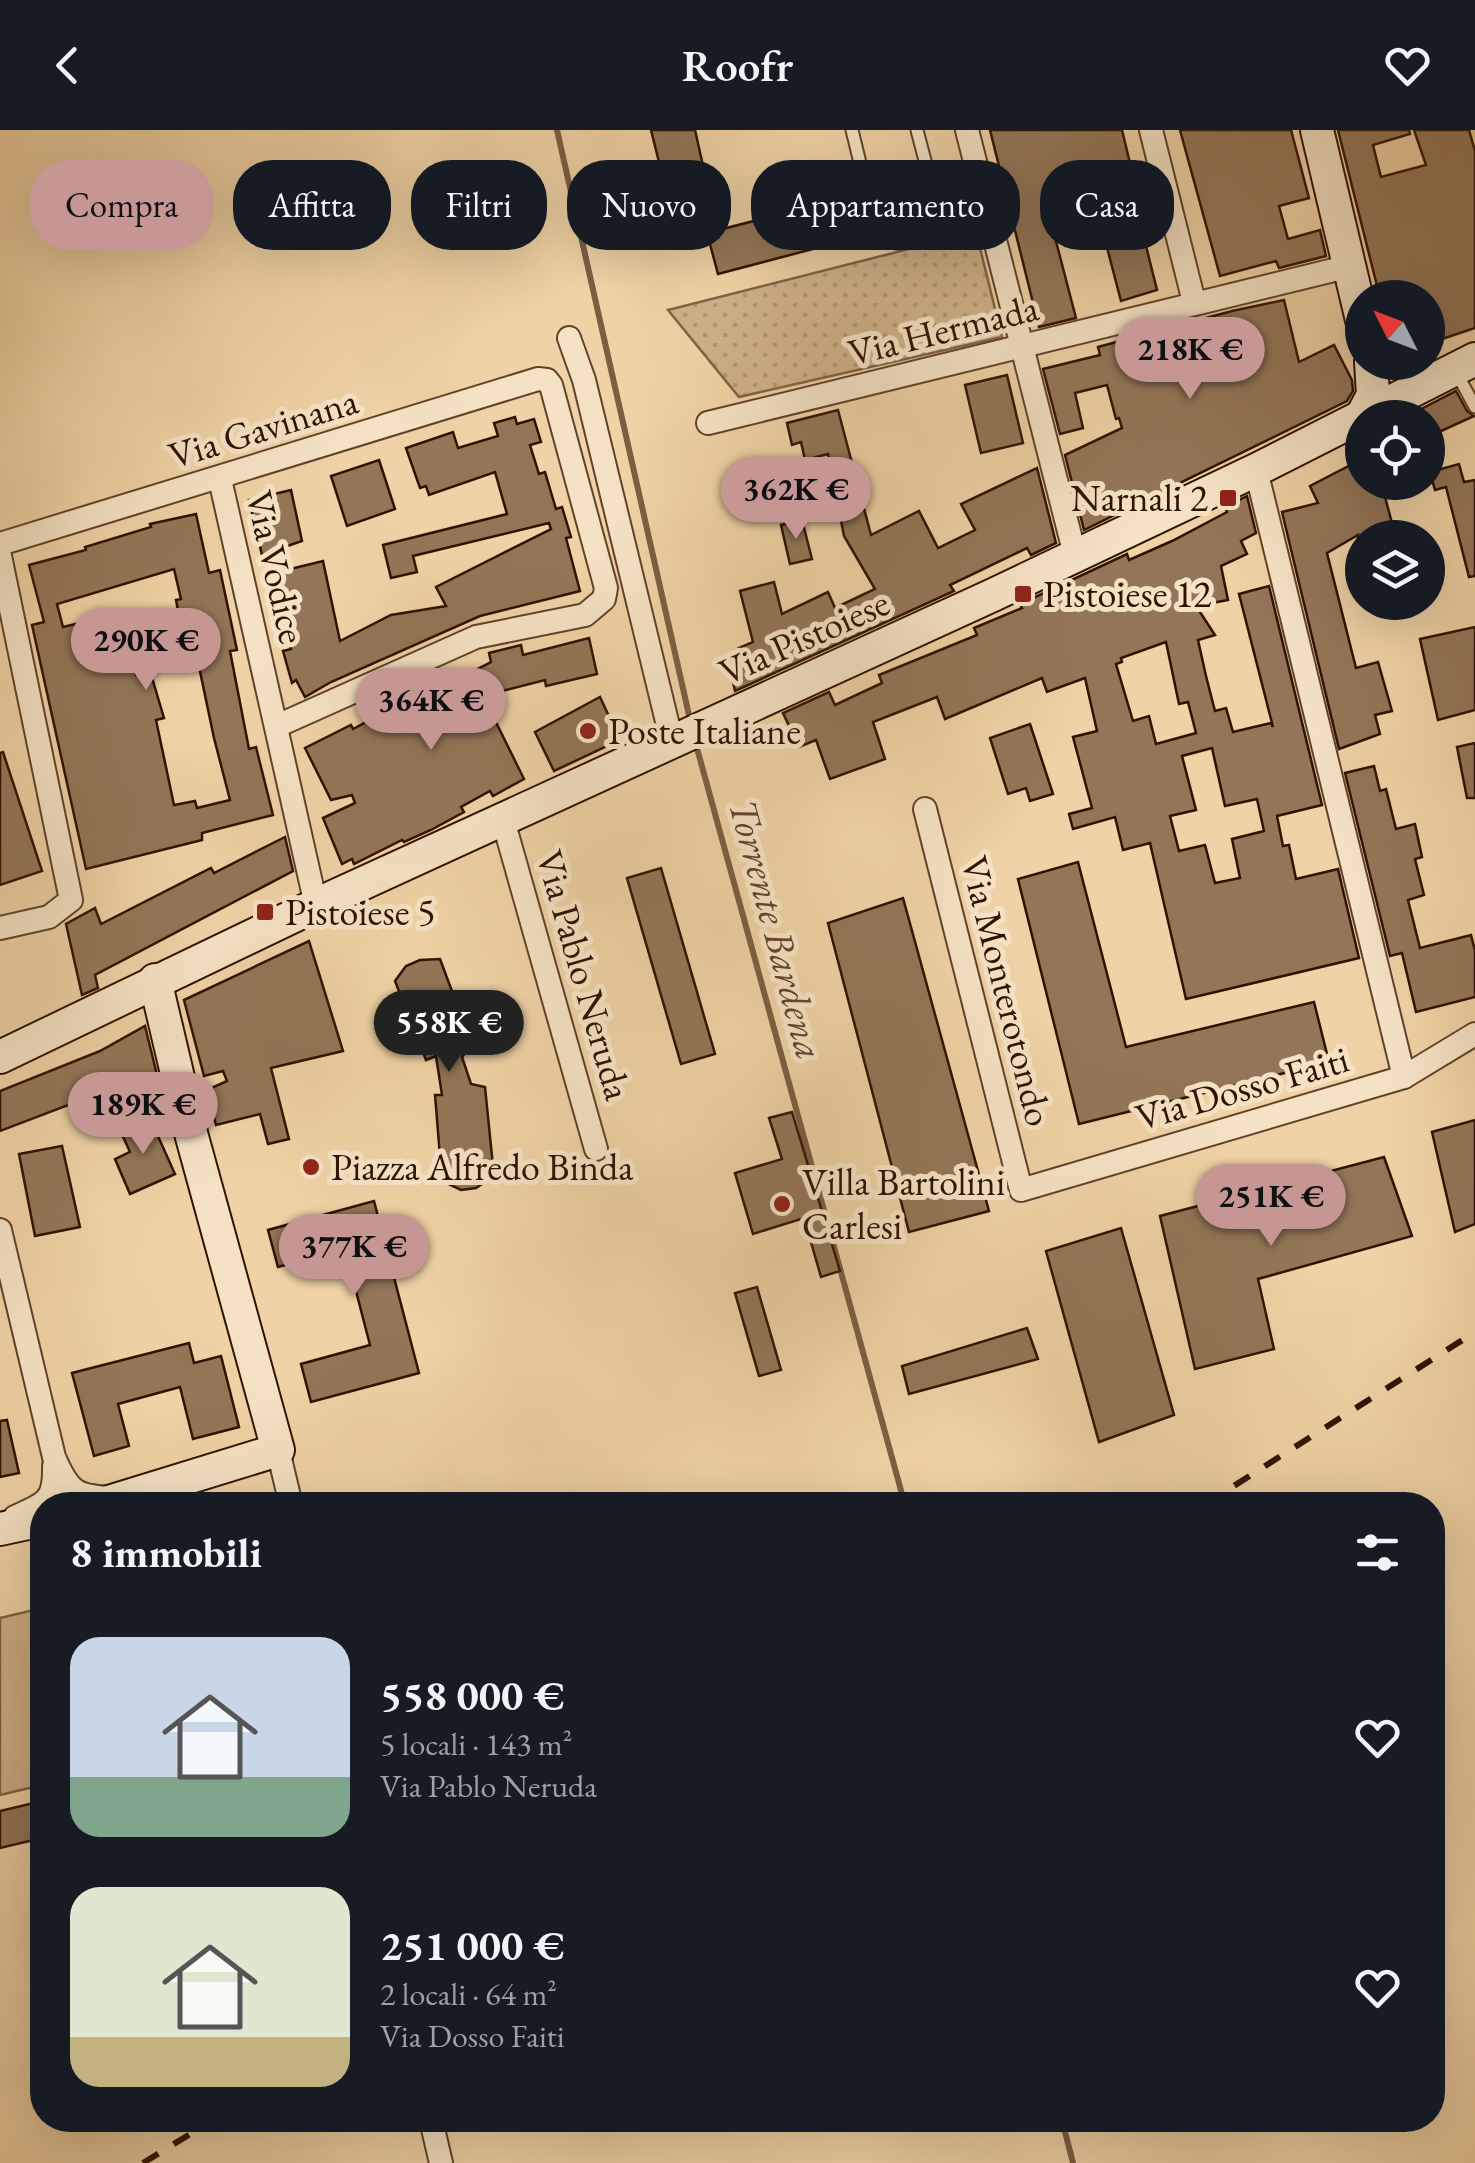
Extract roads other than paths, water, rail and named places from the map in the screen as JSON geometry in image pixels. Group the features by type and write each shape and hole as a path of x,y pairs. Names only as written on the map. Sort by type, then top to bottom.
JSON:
{"main road":[{"path":"1316,130 1353,280"},
{"name":"Via Pistoiese","path":"1389,400 1458,367"},
{"name":"Via Pistoiese","path":"0,1056 316,905 1256,470 1345,422"},
{"path":"142,1492 278,1450 192,1137 156,980"},
{"path":"0,1526 30,1522"}],"street":[{"path":"967,130 974,160"},
{"path":"1152,130 1194,302"},
{"path":"996,250 1075,554"},
{"name":"Via Hermada","path":"708,423 1350,266"},
{"path":"569,338 584,380 678,739"},
{"name":"Via Gavinana","path":"0,544 538,379 547,380 552,384 606,588 604,599 585,615 476,637 278,726"},
{"path":"1256,470 1404,1077"},
{"name":"Via Vodice","path":"220,479 316,905"},
{"path":"0,556 71,900 49,918 0,928"},
{"name":"Via Monterotondo","path":"925,809 1021,1190"},
{"name":"Via Pablo Neruda","path":"503,820 596,1149"},
{"name":"Via Dosso Faiti","path":"1021,1190 1404,1077 1475,1034"},
{"path":"0,1230 54,1458 64,1482 76,1492"},
{"path":"278,1450 288,1492"},
{"path":"52,1492 54,1458"},
{"path":"0,1526 30,1510"},
{"path":"434,2132 441,2163"}],"lane":[{"path":"852,130 859,160"},
{"path":"917,130 924,160"},
{"path":"1458,367 1475,407"}],"waterway":[{"name":"Torrente Bardena","path":"557,130 691,724"},
{"name":"Torrente Bardena","path":"695,741 901,1492"},
{"name":"Torrente Bardena","path":"1065,2132 1073,2163"}],"railway":[{"path":"1224,1492 1475,1332"},
{"path":"143,2163 193,2132"}],"place":[{"name":"Narnali 2","path":"1228,498"},
{"name":"Pistoiese 12","path":"1023,594"},
{"name":"Poste Italiane","path":"588,731"},
{"name":"Pistoiese 5","path":"265,912"},
{"name":"Piazza Alfredo Binda","path":"311,1167"},
{"name":"Villa Bartolini Carlesi","path":"782,1204"}]}
